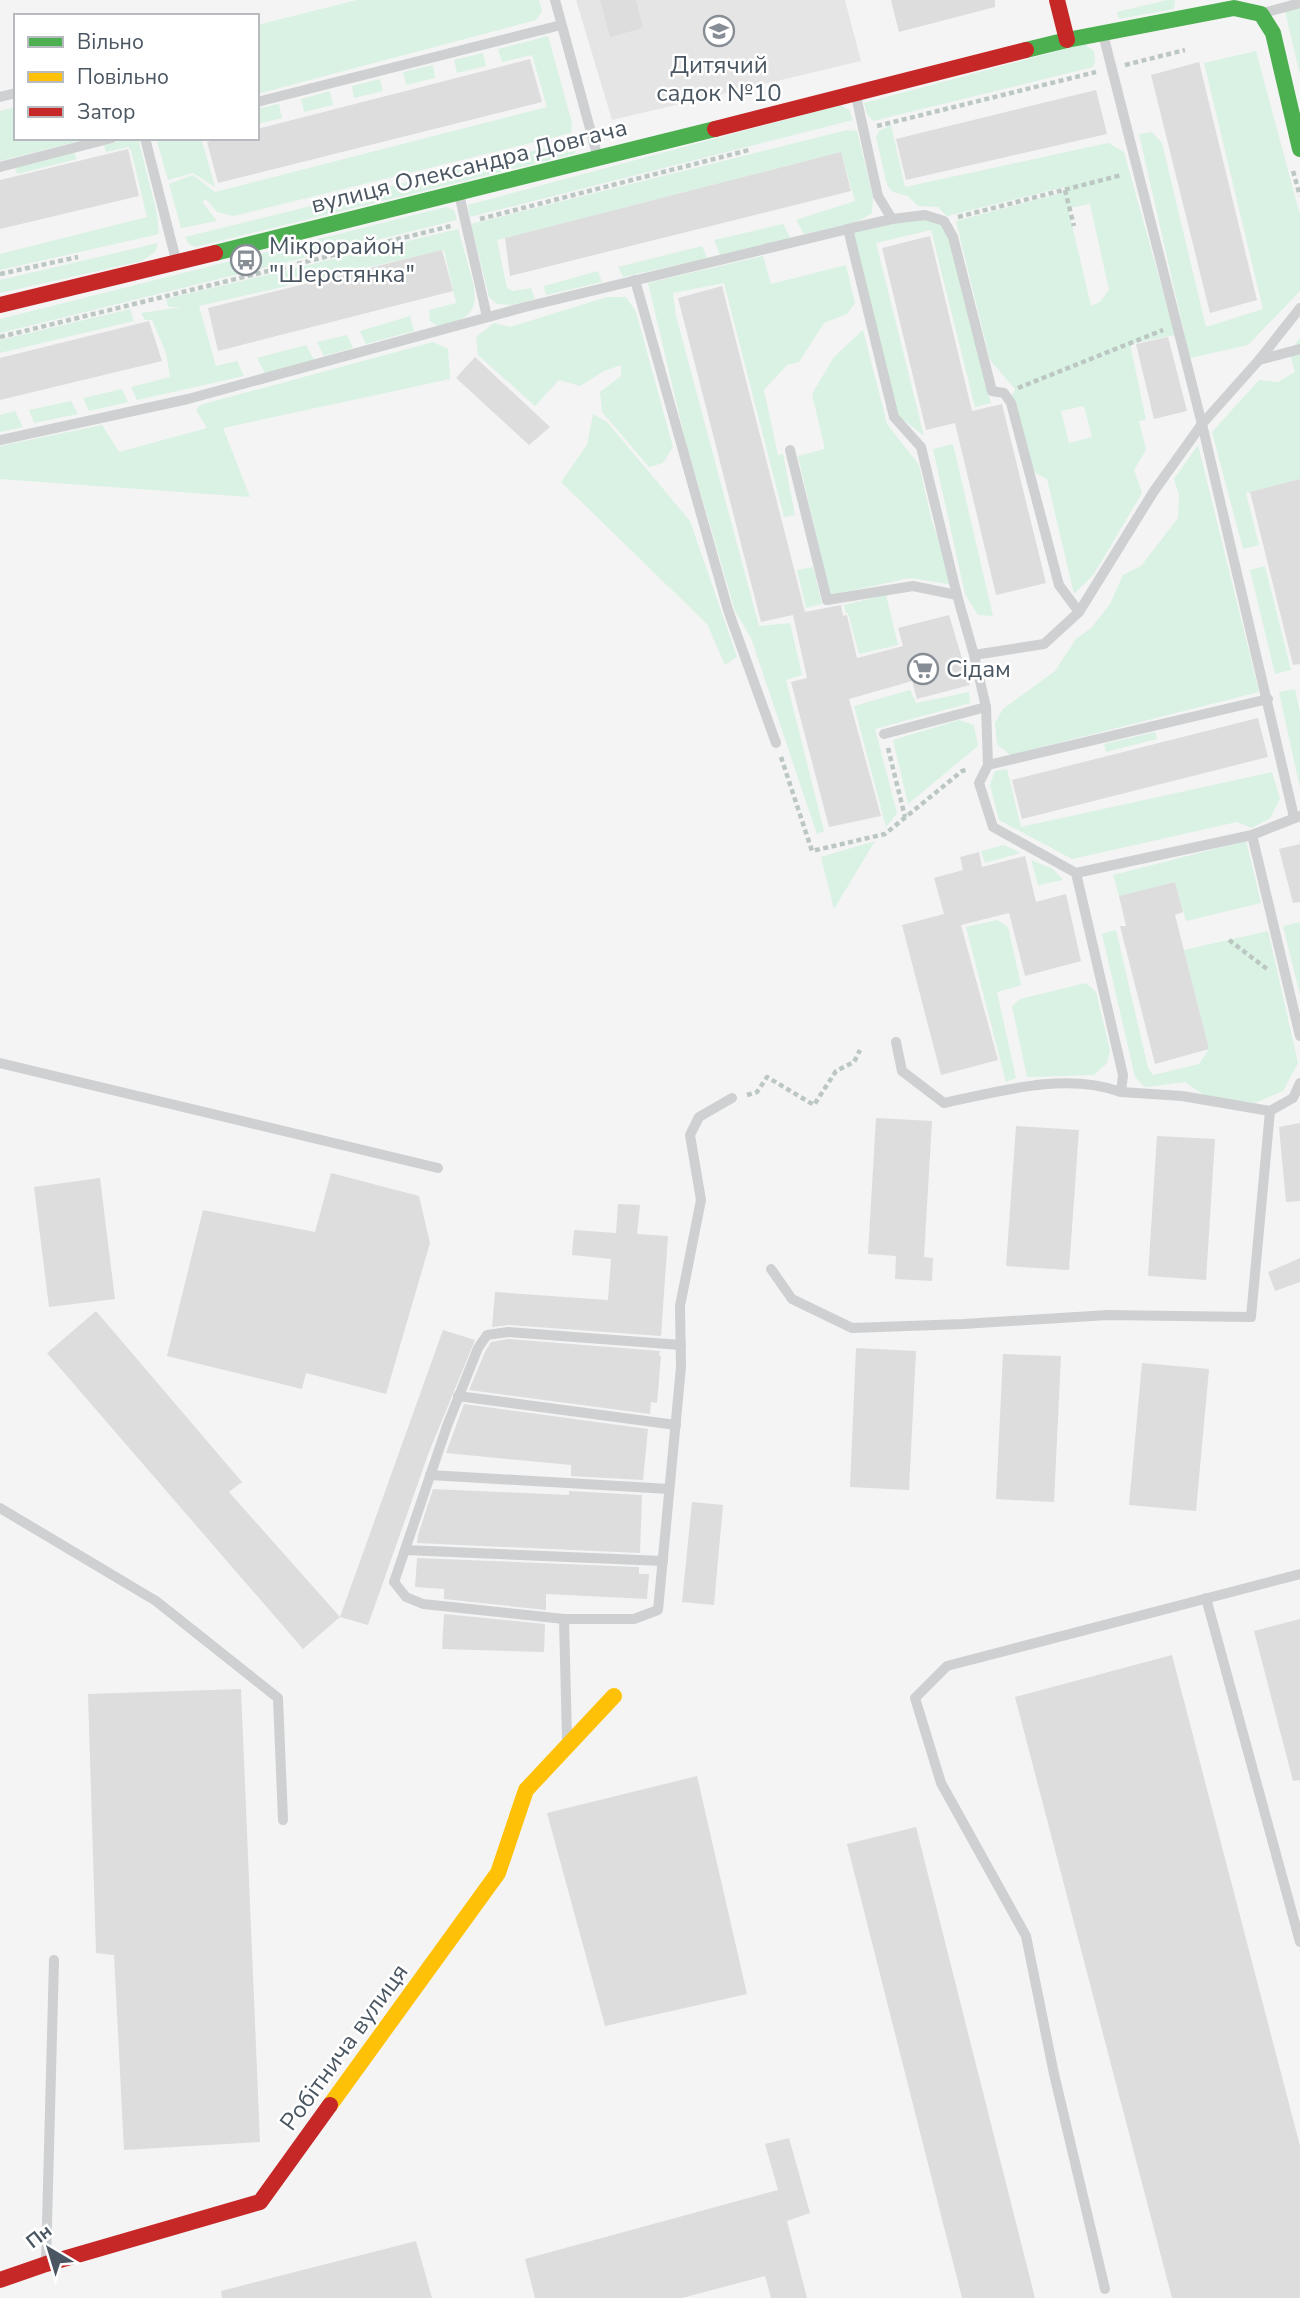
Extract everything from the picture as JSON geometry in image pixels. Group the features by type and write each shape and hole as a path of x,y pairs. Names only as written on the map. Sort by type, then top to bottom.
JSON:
{"street":[{"path":"1057,0 1067,40"},
{"name":"вулиця Олександра Довгача","path":"0,305 459,194 1067,40 1234,8 1261,14"},
{"path":"1261,14 1273,33 1300,149"},
{"name":"Робітнича вулиця","path":"0,2280 46,2264 260,2202 498,1873 526,1790 614,1696"}],"lane":[{"path":"555,0 598,158"},
{"path":"1261,14 1300,3"},
{"path":"259,101 561,25"},
{"path":"848,229 894,417 921,447 974,655 986,707 988,765 979,783 993,827 1076,873 1252,835 1297,816 1202,424 1103,34"},
{"path":"855,92 878,196 892,219"},
{"path":"0,167 106,140"},
{"path":"146,140 177,261"},
{"path":"459,194 487,317"},
{"path":"0,440 188,399 487,317 635,280 892,219 925,215 944,221 953,237 992,391 1004,393 1011,402 1059,586 1079,611"},
{"path":"635,280 728,610 776,743"},
{"path":"974,655 1044,644 1079,611 1154,491 1202,424 1259,360 1300,308"},
{"path":"1259,360 1300,349"},
{"path":"790,450 827,600 913,586 957,596"},
{"path":"988,765 1268,699"},
{"path":"884,734 986,707"},
{"path":"1252,835 1300,1035"},
{"path":"1076,873 1123,1075 1121,1092"},
{"path":"896,1042 902,1071 944,1103 1021,1086 1098,1084 1121,1092 1182,1096 1270,1111 1293,1098 1300,1083"},
{"path":"0,1063 438,1168"},
{"path":"681,1345 508,1332 487,1335 478,1348 458,1396 394,1582 406,1597 423,1604 564,1619 634,1619 658,1610 676,1425 681,1345 680,1306 701,1200 690,1135 699,1117 732,1098"},
{"path":"771,1269 792,1299 852,1328 1108,1315 1251,1317 1270,1111"},
{"path":"458,1396 676,1425"},
{"path":"430,1475 670,1489"},
{"path":"0,1508 156,1601 278,1698 283,1820"},
{"path":"405,1550 663,1561"},
{"path":"1105,2289 1054,2074 1026,1936 941,1783 915,1699 947,1666 1300,1574"},
{"path":"1206,1598 1300,1942"},
{"path":"564,1619 568,1746"},
{"path":"46,2264 54,1960"}],"path":[{"path":"864,129 1185,50"},
{"path":"0,337 754,149"},
{"path":"944,221 1137,171"},
{"path":"1065,190 1074,226"},
{"path":"1004,393 1177,325"},
{"path":"884,734 905,817"},
{"path":"776,743 812,851 885,834 962,771 988,765"},
{"path":"1229,940 1289,986"},
{"path":"732,1098 757,1092 767,1077 814,1105 836,1071 854,1062 860,1051"}],"shaded area":[{"name":"Дитячий садок №10","path":"576,0 845,0 861,61 612,120"}],"green space":[{"path":"357,0 539,0 542,11 536,20 259,93 259,24"},
{"path":"1175,0 1174,9 1119,19 1117,12"},
{"path":"1284,7 1300,7 1300,75"},
{"path":"548,36 572,123 571,133 234,216 217,212 206,199 202,202 217,221 181,228 169,184 193,175 215,192 547,107 532,55 502,62 498,49"},
{"path":"1084,44 1094,51 1093,67 873,121 867,114 864,103"},
{"path":"1256,51 1300,215 1300,291 1248,345 1190,358 1139,134 1152,132 1162,143 1206,327 1263,309 1204,63"},
{"path":"483,53 486,66 457,73 454,60"},
{"path":"433,65 435,78 406,85 403,72"},
{"path":"380,79 383,91 354,98 352,86"},
{"path":"330,91 333,105 304,112 301,99"},
{"path":"279,104 282,118 259,124 259,109"},
{"path":"840,105 849,110 853,120 470,217 468,205"},
{"path":"14,108 14,140 83,140 0,161 0,111"},
{"path":"891,125 905,187 1108,143 1124,152 1175,335 1130,344 1146,420 1139,421 1146,450 1134,470 1142,493 1094,574 1074,594 1047,479 1034,472 1012,395 1015,389 990,360 956,221 1065,192 1064,187 947,216 938,207 918,206 908,196 893,192 887,185 876,137 879,131","holes":["1090,204 1109,290 1100,302 1091,306 1068,208","1084,406 1092,437 1069,443 1061,411"]},
{"path":"847,130 857,131 873,197 872,213 857,222 804,234 796,220 855,201 841,152 497,240 507,288 513,291 531,288 535,299 512,305 497,304 489,297 471,224"},
{"path":"138,140 157,214 159,234 0,270 0,254 147,217 131,150 128,147 106,152 104,145"},
{"path":"157,140 202,140 215,187 193,173 168,180"},
{"path":"578,140 579,146 574,154 195,247 189,244 185,237"},
{"path":"74,153 77,159 17,174 15,168"},
{"path":"446,207 454,210 457,220 0,333 0,319"},
{"path":"924,218 943,224 950,239 991,403 975,407 931,230 876,243 924,436 896,414 852,232"},
{"path":"783,224 791,239 720,255 714,240"},
{"path":"458,229 475,294 472,309 461,319 439,327 430,321 429,310 456,303 444,250 199,306 216,366 237,361 244,376 137,400 131,387 170,377 166,353 152,320 145,320 141,313 182,307 168,307 166,299"},
{"path":"158,243 155,252 142,261 0,293 0,280"},
{"path":"702,246 707,258 623,277 618,267"},
{"path":"763,256 771,284 846,265 855,303 847,314 824,323 799,362 787,365 764,390 778,455 783,454 795,515 784,517 724,283 673,293 676,316 759,626 790,623 802,675 786,680 824,831 817,834 751,638 735,611 685,439 648,283"},
{"path":"598,271 602,282 546,295 544,286"},
{"path":"607,297 626,297 636,312 673,447 663,463 649,467 602,412 600,392 621,376 621,365 604,371 580,386 559,380 535,406 478,355 476,337 494,323 510,327"},
{"path":"130,309 134,321 0,353 0,340"},
{"path":"410,316 414,331 366,344 360,331"},
{"path":"863,330 887,424 919,465 931,518 954,585 910,578 830,595 798,456 825,449 812,394 834,357"},
{"path":"347,335 353,348 324,356 317,342"},
{"path":"1300,338 1300,479 1246,493 1259,545 1243,549 1212,432 1259,380 1278,382 1295,372 1289,352"},
{"path":"433,342 448,349 450,379 223,428 250,497 0,479 0,446 102,425 119,452 207,428 196,410 200,405"},
{"path":"306,345 314,360 265,373 257,358"},
{"path":"122,389 128,402 89,411 83,398"},
{"path":"71,401 78,414 34,423 29,410"},
{"path":"15,411 23,427 0,432 0,415"},
{"path":"593,414 607,422 690,521 737,657 725,665 707,624 561,482 587,445"},
{"path":"953,444 993,616 978,615 965,594 933,449"},
{"path":"1198,445 1259,692 1010,755 997,744 995,723 1003,709 1055,671 1076,639 1091,628 1110,604 1123,575 1141,566 1178,518 1179,495 1174,479"},
{"path":"1265,566 1291,670 1275,674 1250,570"},
{"path":"813,567 822,604 806,608 797,570"},
{"path":"886,595 898,645 859,654 844,605"},
{"path":"1295,689 1300,713 1300,788 1279,692"},
{"path":"910,690 916,703 969,692 970,703 875,729 897,813 886,827 854,706"},
{"path":"959,720 974,725 978,746 908,804 893,740"},
{"path":"1155,732 1157,739 1106,752 1104,744"},
{"path":"1007,769 1021,827 1272,772 1280,799 1270,818 1252,828 1237,822 1072,859 999,820 990,785 995,771"},
{"path":"875,841 834,909 821,857"},
{"path":"1246,841 1261,903 1186,921 1175,882 1119,896 1113,875"},
{"path":"1004,845 1021,853 985,863 981,851"},
{"path":"1031,860 1053,869 1063,880 1038,885"},
{"path":"997,920 1008,927 1021,985 997,992 1016,1078 1006,1082 966,927"},
{"path":"1300,922 1300,995 1283,926"},
{"path":"1116,930 1148,1068 1153,1075 1199,1064 1209,1049 1184,950 1268,931 1298,1063 1283,1091 1255,1103 1205,1096 1185,1082 1145,1087 1135,1077 1102,934"},
{"path":"1086,983 1096,992 1110,1050 1107,1063 1094,1075 1027,1077 1012,1006 1020,999"}],"building":[{"path":"600,0 636,0 643,28 610,37"},
{"path":"891,0 995,0 995,7 899,32"},
{"path":"530,59 542,102 218,183 207,142 259,140 259,128"},
{"path":"1199,62 1257,300 1210,313 1151,75"},
{"path":"1096,90 1107,134 906,180 896,139"},
{"path":"128,149 139,196 0,229 0,180"},
{"path":"841,152 851,191 510,276 505,238"},
{"path":"930,236 972,411 1002,404 1046,583 996,595 955,423 926,430 882,248"},
{"path":"442,250 453,291 218,351 208,308"},
{"path":"722,286 805,612 841,605 843,616 847,615 857,658 903,646 898,628 949,615 970,685 917,699 912,681 849,699 881,816 829,827 791,682 807,678 793,615 761,622 678,298"},
{"path":"149,321 162,361 0,400 0,358"},
{"path":"1168,337 1187,411 1154,419 1136,344"},
{"path":"475,357 550,427 529,445 456,378"},
{"path":"1300,479 1300,664 1293,665 1250,492"},
{"path":"1258,718 1268,757 1022,819 1012,780"},
{"path":"1300,844 1300,902 1293,903 1279,849"},
{"path":"979,852 982,867 1025,856 1036,902 1066,894 1081,961 1025,976 1009,913 961,925 998,1060 941,1075 902,925 944,914 934,878 963,870 960,857"},
{"path":"1175,882 1183,912 1175,915 1209,1049 1155,1064 1120,926 1126,926 1119,896"},
{"path":"876,1118 932,1121 924,1257 933,1258 932,1281 895,1279 896,1256 868,1254"},
{"path":"1300,1123 1300,1201 1286,1202 1279,1127"},
{"path":"1016,1126 1079,1130 1069,1270 1006,1266"},
{"path":"1157,1136 1215,1139 1206,1280 1148,1276"},
{"path":"331,1173 419,1196 430,1243 386,1394 306,1373 302,1389 167,1356 203,1210 315,1232"},
{"path":"100,1178 115,1299 49,1307 34,1187"},
{"path":"618,1204 640,1205 637,1234 668,1236 661,1336 509,1325 492,1327 495,1292 608,1300 611,1259 572,1255 574,1230 616,1233"},
{"path":"1300,1258 1300,1282 1275,1291 1268,1272"},
{"path":"96,1311 242,1482 229,1492 340,1617 303,1649 47,1353"},
{"path":"443,1330 475,1340 429,1452 368,1625 340,1617"},
{"path":"508,1339 660,1351 657,1403 651,1402 650,1414 469,1390 491,1342"},
{"path":"856,1348 916,1351 909,1490 850,1487"},
{"path":"1003,1354 1061,1356 1054,1502 996,1499"},
{"path":"1142,1363 1209,1369 1196,1511 1129,1505"},
{"path":"464,1404 648,1429 643,1480 571,1476 571,1465 446,1453"},
{"path":"433,1489 642,1495 640,1553 417,1543"},
{"path":"692,1502 723,1505 714,1605 682,1602"},
{"path":"417,1558 639,1567 639,1574 649,1574 647,1599 546,1594 546,1610 444,1599 444,1589 415,1587"},
{"path":"444,1614 545,1624 544,1652 442,1649"},
{"path":"1300,1619 1300,1780 1293,1781 1254,1631"},
{"path":"1172,1655 1300,2146 1300,2298 1172,2298 1015,1697"},
{"path":"241,1689 260,2142 124,2150 114,1955 96,1953 88,1694"},
{"path":"697,1776 747,1994 605,2026 547,1813"},
{"path":"916,1827 1035,2298 962,2298 847,1844"},
{"path":"789,2138 810,2213 787,2221 807,2298 771,2298 765,2276 682,2298 535,2298 525,2259 778,2190 765,2144"},
{"path":"416,2241 432,2298 222,2298 221,2291"}],"traffic: fast":[{"path":"1026,50 1234,8 1261,14 1273,33 1300,149"},
{"path":"215,253 715,129"}],"traffic: slow":[{"path":"330,2105 498,1873 526,1790 614,1696"}],"traffic: jam":[{"path":"1057,0 1067,40"},
{"path":"715,129 1026,50"},
{"path":"0,305 215,253"},
{"path":"0,2280 46,2264 260,2202 330,2105"}],"place":[{"name":"Дитячий садок №10","path":"719,31"},
{"name":"Мікрорайон \"Шерстянка\"","path":"246,260"},
{"name":"Сідам","path":"923,669"}]}
